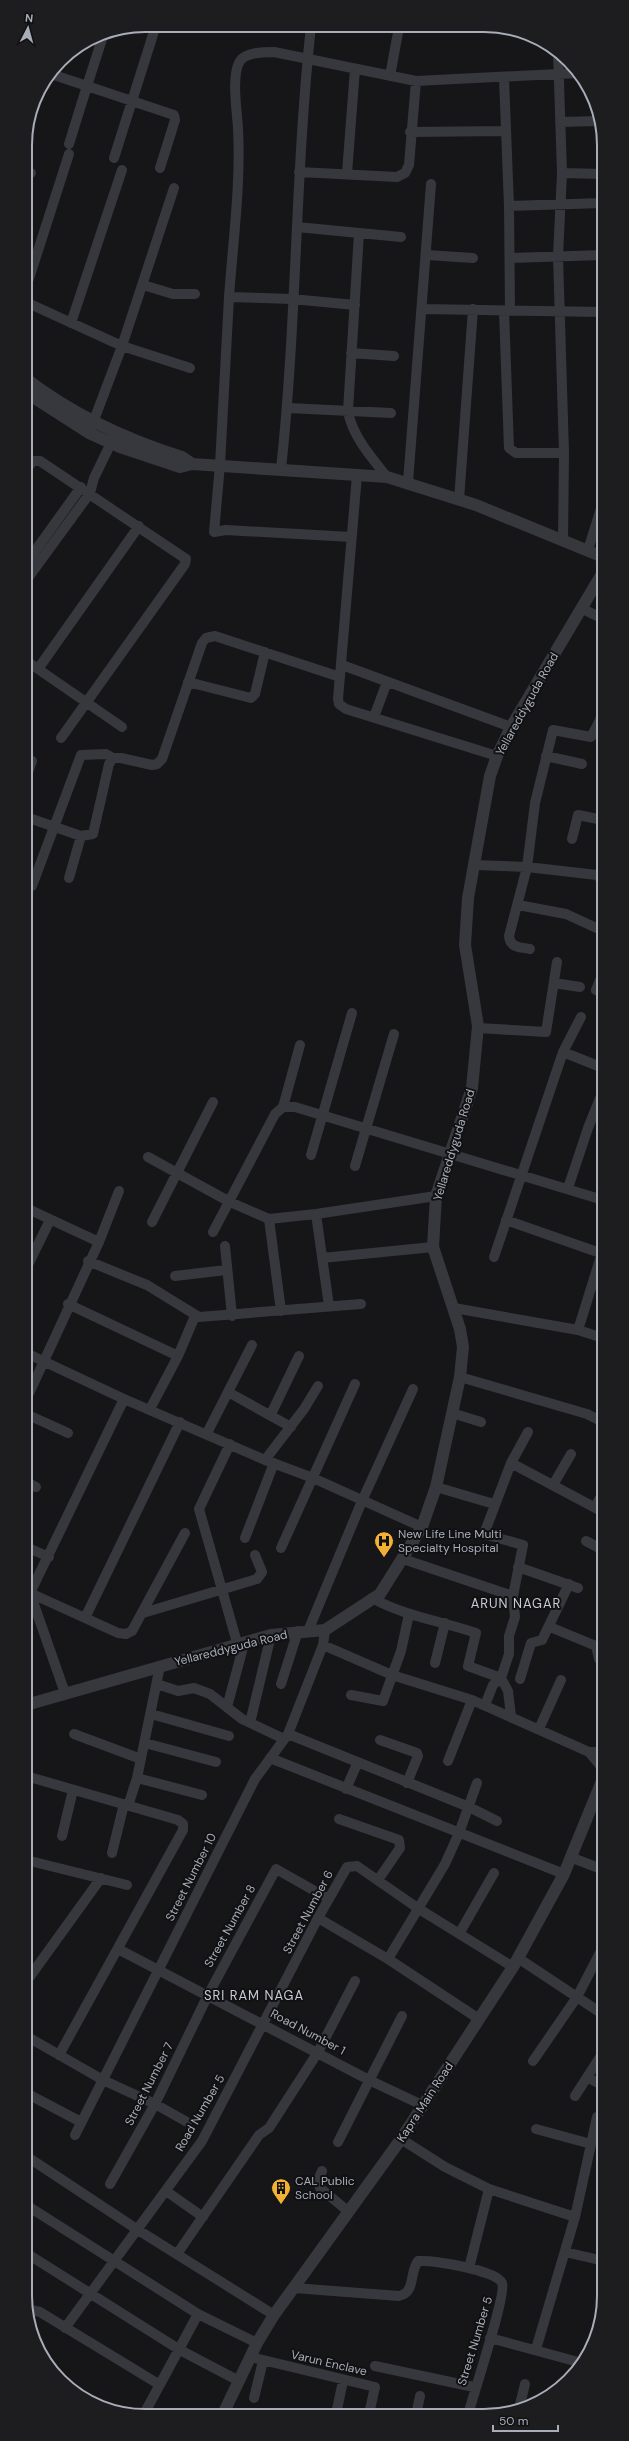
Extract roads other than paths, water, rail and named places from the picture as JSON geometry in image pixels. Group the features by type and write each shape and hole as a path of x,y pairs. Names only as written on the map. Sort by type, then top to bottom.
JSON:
{"street":[{"path":"114,158 154,32"},
{"path":"281,469 288,408 299,172 310,32"},
{"path":"390,76 399,32"},
{"path":"70,144 101,41"},
{"path":"351,537 232,530 214,532 220,465 238,162 236,99 238,64 248,56 268,52 416,81 504,78 572,73"},
{"path":"558,60 562,173 558,256 564,453 563,541"},
{"path":"347,173 355,69"},
{"path":"56,76 174,115 175,120 160,168"},
{"path":"504,78 510,258 507,310 509,448 516,453 564,453"},
{"path":"299,172 347,173 398,177 405,173 409,165 410,132 416,81"},
{"path":"560,122 594,121"},
{"path":"410,132 506,131"},
{"path":"32,269 69,154"},
{"path":"71,323 122,170"},
{"path":"562,173 597,174"},
{"path":"408,482 427,256 431,184"},
{"path":"91,427 122,346 174,188"},
{"path":"509,206 597,203"},
{"path":"297,227 401,237"},
{"path":"359,233 348,411 349,420 361,442 388,477"},
{"path":"510,258 597,255"},
{"path":"427,256 473,258"},
{"path":"143,285 173,294 195,294"},
{"path":"229,297 292,299 355,306"},
{"path":"32,305 122,346 190,368"},
{"path":"422,309 597,312"},
{"path":"459,500 473,310"},
{"path":"352,353 394,356"},
{"path":"32,383 111,443 165,463 180,467 192,464 220,465 388,477 408,482 459,500 597,554"},
{"path":"32,396 91,427 182,457 192,464"},
{"path":"288,408 391,413"},
{"path":"32,572 90,493 94,478 111,443"},
{"path":"32,461 40,461 186,558 185,564 61,738"},
{"path":"357,475 338,698 339,704 346,709 496,756"},
{"path":"32,555 81,487 94,478"},
{"path":"588,550 597,521"},
{"path":"38,669 139,526"},
{"name":"Yellareddyguda Road","path":"32,1703 160,1666 241,1645 271,1635 325,1630 380,1594 422,1527 436,1487 460,1377 463,1347 460,1329 433,1247 436,1196 472,1088 478,1024 465,944 468,898 490,776 496,756 511,727 597,582"},
{"path":"581,608 597,615"},
{"path":"32,886 81,755 106,754 113,758 121,758 152,765 157,764 162,759 202,643 206,638 215,636 340,677"},
{"path":"188,682 251,698 255,694 265,652"},
{"path":"32,665 122,727"},
{"path":"342,665 511,727"},
{"path":"374,718 388,682"},
{"path":"530,949 514,946 510,942 509,936 527,867 535,803 553,730 591,737 597,728"},
{"path":"546,756 582,764"},
{"path":"32,819 81,836 93,834 109,764 113,758"},
{"path":"572,839 578,815 597,819"},
{"path":"69,878 81,836"},
{"path":"475,865 527,867 597,876"},
{"path":"518,905 566,914 597,928"},
{"path":"478,1024 517,1030 546,1032 557,962"},
{"path":"554,983 580,988"},
{"path":"311,1155 352,1013"},
{"path":"494,1257 563,1052 581,1017"},
{"path":"356,1166 394,1034"},
{"path":"213,1232 275,1114 283,1107 300,1045"},
{"path":"563,1052 597,1066"},
{"path":"152,1222 214,1102"},
{"path":"568,1188 597,1105"},
{"path":"283,1107 295,1107 450,1155 568,1188 597,1198"},
{"path":"148,1156 230,1202 269,1219 316,1214 436,1196"},
{"path":"32,1386 68,1304 88,1261 99,1242 119,1191"},
{"path":"32,1211 99,1242"},
{"path":"316,1214 329,1306"},
{"path":"269,1219 281,1311"},
{"path":"32,1257 50,1220"},
{"path":"506,1220 597,1252"},
{"path":"225,1246 226,1270 232,1316"},
{"path":"322,1258 433,1247"},
{"path":"88,1261 147,1285 200,1317 232,1316 361,1304"},
{"path":"175,1276 226,1270"},
{"path":"578,1330 597,1272"},
{"path":"68,1304 178,1356"},
{"path":"454,1311 578,1330 597,1336"},
{"path":"150,1409 200,1317"},
{"path":"208,1433 252,1345"},
{"path":"32,1356 124,1398 208,1433 270,1462 313,1478 422,1527"},
{"path":"272,1416 272,1412 299,1356"},
{"path":"460,1377 587,1414 597,1419"},
{"path":"281,1548 355,1384"},
{"path":"246,1538 270,1462 318,1386"},
{"path":"281,1684 302,1631 413,1389"},
{"path":"228,1392 272,1416 273,1419 291,1427"},
{"path":"32,1589 49,1557 124,1398"},
{"path":"452,1413 481,1422"},
{"path":"32,1417 68,1433"},
{"path":"85,1618 180,1422"},
{"path":"485,1705 493,1685 501,1678 509,1654 509,1636 515,1617 513,1596 523,1545 484,1534 494,1504 511,1464 528,1432"},
{"path":"227,1707 241,1645 222,1591 198,1509 230,1444"},
{"path":"553,1486 571,1454"},
{"path":"511,1464 597,1509"},
{"path":"32,1485 36,1487"},
{"path":"436,1487 494,1504"},
{"path":"32,1594 118,1634 126,1634 132,1631 143,1614 185,1533"},
{"path":"586,1541 597,1546"},
{"path":"32,1550 49,1557"},
{"path":"143,1614 257,1579 262,1572 255,1556"},
{"path":"403,1559 513,1596"},
{"path":"518,1567 574,1586 542,1640 531,1643 520,1679"},
{"path":"372,1598 387,1606 409,1614 476,1633 468,1666 501,1678 508,1691 511,1716"},
{"path":"32,1599 65,1693"},
{"path":"351,1695 383,1701 401,1651 409,1614"},
{"path":"435,1663 445,1623"},
{"path":"550,1626 596,1646 597,1651"},
{"name":"Street Number 10","path":"74,2135 82,2122 255,1779 286,1737 323,1645 325,1630"},
{"path":"250,1723 271,1635"},
{"path":"323,1645 392,1675 485,1705 589,1752 597,1752"},
{"path":"112,1853 126,1805 137,1778 160,1666"},
{"path":"539,1729 561,1680"},
{"path":"157,1684 178,1691 194,1688 210,1694 250,1723 469,1807 497,1821"},
{"path":"448,1761 472,1700"},
{"path":"151,1714 229,1736"},
{"path":"74,1734 141,1759"},
{"path":"380,1740 417,1753 418,1756 407,1783"},
{"path":"145,1743 216,1762"},
{"path":"589,1752 597,1762"},
{"path":"270,1758 564,1874"},
{"path":"346,1789 357,1764"},
{"path":"137,1778 202,1795"},
{"path":"32,1779 178,1820 183,1824 183,1830 59,2056"},
{"path":"388,1959 419,1909 459,1833 477,1783"},
{"path":"62,1836 73,1790"},
{"name":"Kapra Main Road","path":"225,2409 257,2343 274,2315 401,2139 480,2019 515,1962 564,1874 570,1857 597,1808"},
{"path":"339,1819 399,1840 400,1848 378,1880"},
{"path":"570,1857 597,1867"},
{"path":"32,1861 127,1885"},
{"name":"Street Number 6","path":"264,2024 318,1918 347,1867 352,1865 378,1880 419,1909 459,1934 515,1962 577,1997 597,2010"},
{"name":"Street Number 8","path":"208,1995 276,1869 329,1899"},
{"path":"459,1934 494,1873"},
{"path":"32,1972 101,1878"},
{"path":"318,1918 388,1959 480,2019"},
{"name":"Road Number 1","path":"118,1949 318,2052 369,2080 422,2105"},
{"path":"533,2061 577,1997 597,1958"},
{"path":"177,2254 259,2135 269,2128 318,2052 355,1981"},
{"name":"Street Number 7","path":"110,2184 155,2104 208,1995"},
{"path":"338,2142 402,2016"},
{"name":"Road Number 5","path":"65,2328 202,2141 264,2024"},
{"path":"32,2040 103,2080 155,2104 187,2122"},
{"path":"575,2096 597,2062"},
{"path":"587,2077 597,2082"},
{"path":"32,2096 82,2122"},
{"path":"536,2349 575,2217 597,2117"},
{"path":"536,2129 591,2144"},
{"path":"401,2139 445,2167 489,2189 575,2217"},
{"path":"32,2160 138,2230 274,2315"},
{"path":"322,2172 319,2178 320,2188 349,2212"},
{"path":"469,2268 489,2189"},
{"path":"166,2191 203,2217"},
{"path":"32,2209 114,2263 198,2314 257,2343"},
{"path":"565,2252 597,2259"},
{"path":"32,2257 90,2295 180,2350 239,2380"},
{"name":"Street Number 5","path":"294,2288 399,2296 406,2295 410,2290 414,2266 418,2261 469,2268 498,2278 502,2282 504,2288 500,2308 474,2387 469,2409"},
{"path":"33,2310 40,2312 160,2385"},
{"path":"147,2409 180,2350 198,2314"},
{"path":"490,2338 536,2349 576,2361"},
{"name":"Varun Enclave","path":"250,2357 343,2381 375,2387 370,2409"},
{"path":"254,2398 263,2360"},
{"path":"375,2366 474,2387"},
{"path":"337,2409 343,2381"},
{"path":"521,2402 525,2384"},
{"path":"417,2409 420,2396"}],"place":[{"name":"New Life Line Multi Specialty Hospital","path":"384,1558"},
{"name":"CAL Public School","path":"281,2205"}],"district":[{"name":"ARUN NAGAR","path":"516,1603"},
{"name":"SRI RAM NAGA","path":"254,1995"}]}
